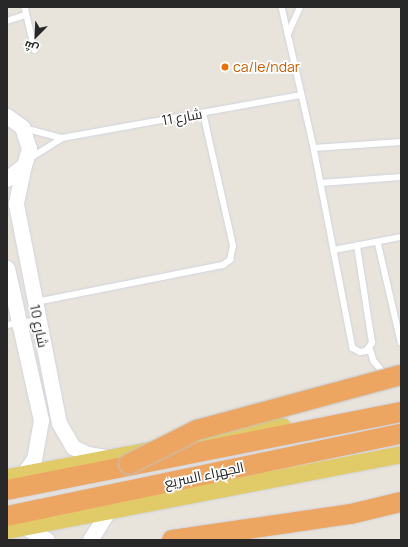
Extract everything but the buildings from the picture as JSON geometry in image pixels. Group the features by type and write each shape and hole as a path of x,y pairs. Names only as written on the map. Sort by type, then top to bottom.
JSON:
{"highway":[{"path":"129,464 197,430 401,375"},
{"name":"الجهراء السريع","path":"7,490 129,464 401,412"},
{"name":"الجهراء السريع","path":"7,516 401,434"},
{"path":"172,540 351,514 401,502"}],"main road":[{"path":"15,475 401,404"},
{"name":"الجهراء السريع","path":"7,530 401,454"}],"street":[{"name":"شارع 10","path":"12,118 29,149 16,204 34,302 64,436 73,447 87,454 107,457"},
{"path":"7,179 25,163"},
{"name":"شارع 10","path":"7,268 13,324 41,420 34,459 15,475"},
{"path":"90,540 108,511"},
{"path":"24,527 45,540"}],"lane":[{"path":"25,7 35,50"},
{"path":"282,7 314,148 353,348 360,352 370,348"},
{"path":"288,34 300,7"},
{"path":"7,21 26,15"},
{"name":"شارع 11","path":"25,163 62,138 301,95"},
{"path":"34,302 223,265 230,260 233,246 203,113"},
{"name":"شارع 11","path":"12,118 62,138"},
{"path":"314,148 401,142"},
{"path":"321,183 401,177"},
{"path":"334,250 401,237"},
{"path":"378,242 401,342"},
{"path":"356,246 370,348 374,361 384,373 401,384"},
{"path":"13,324 38,320"}],"place":[{"name":"ca/le/ndar","path":"225,67"}]}
